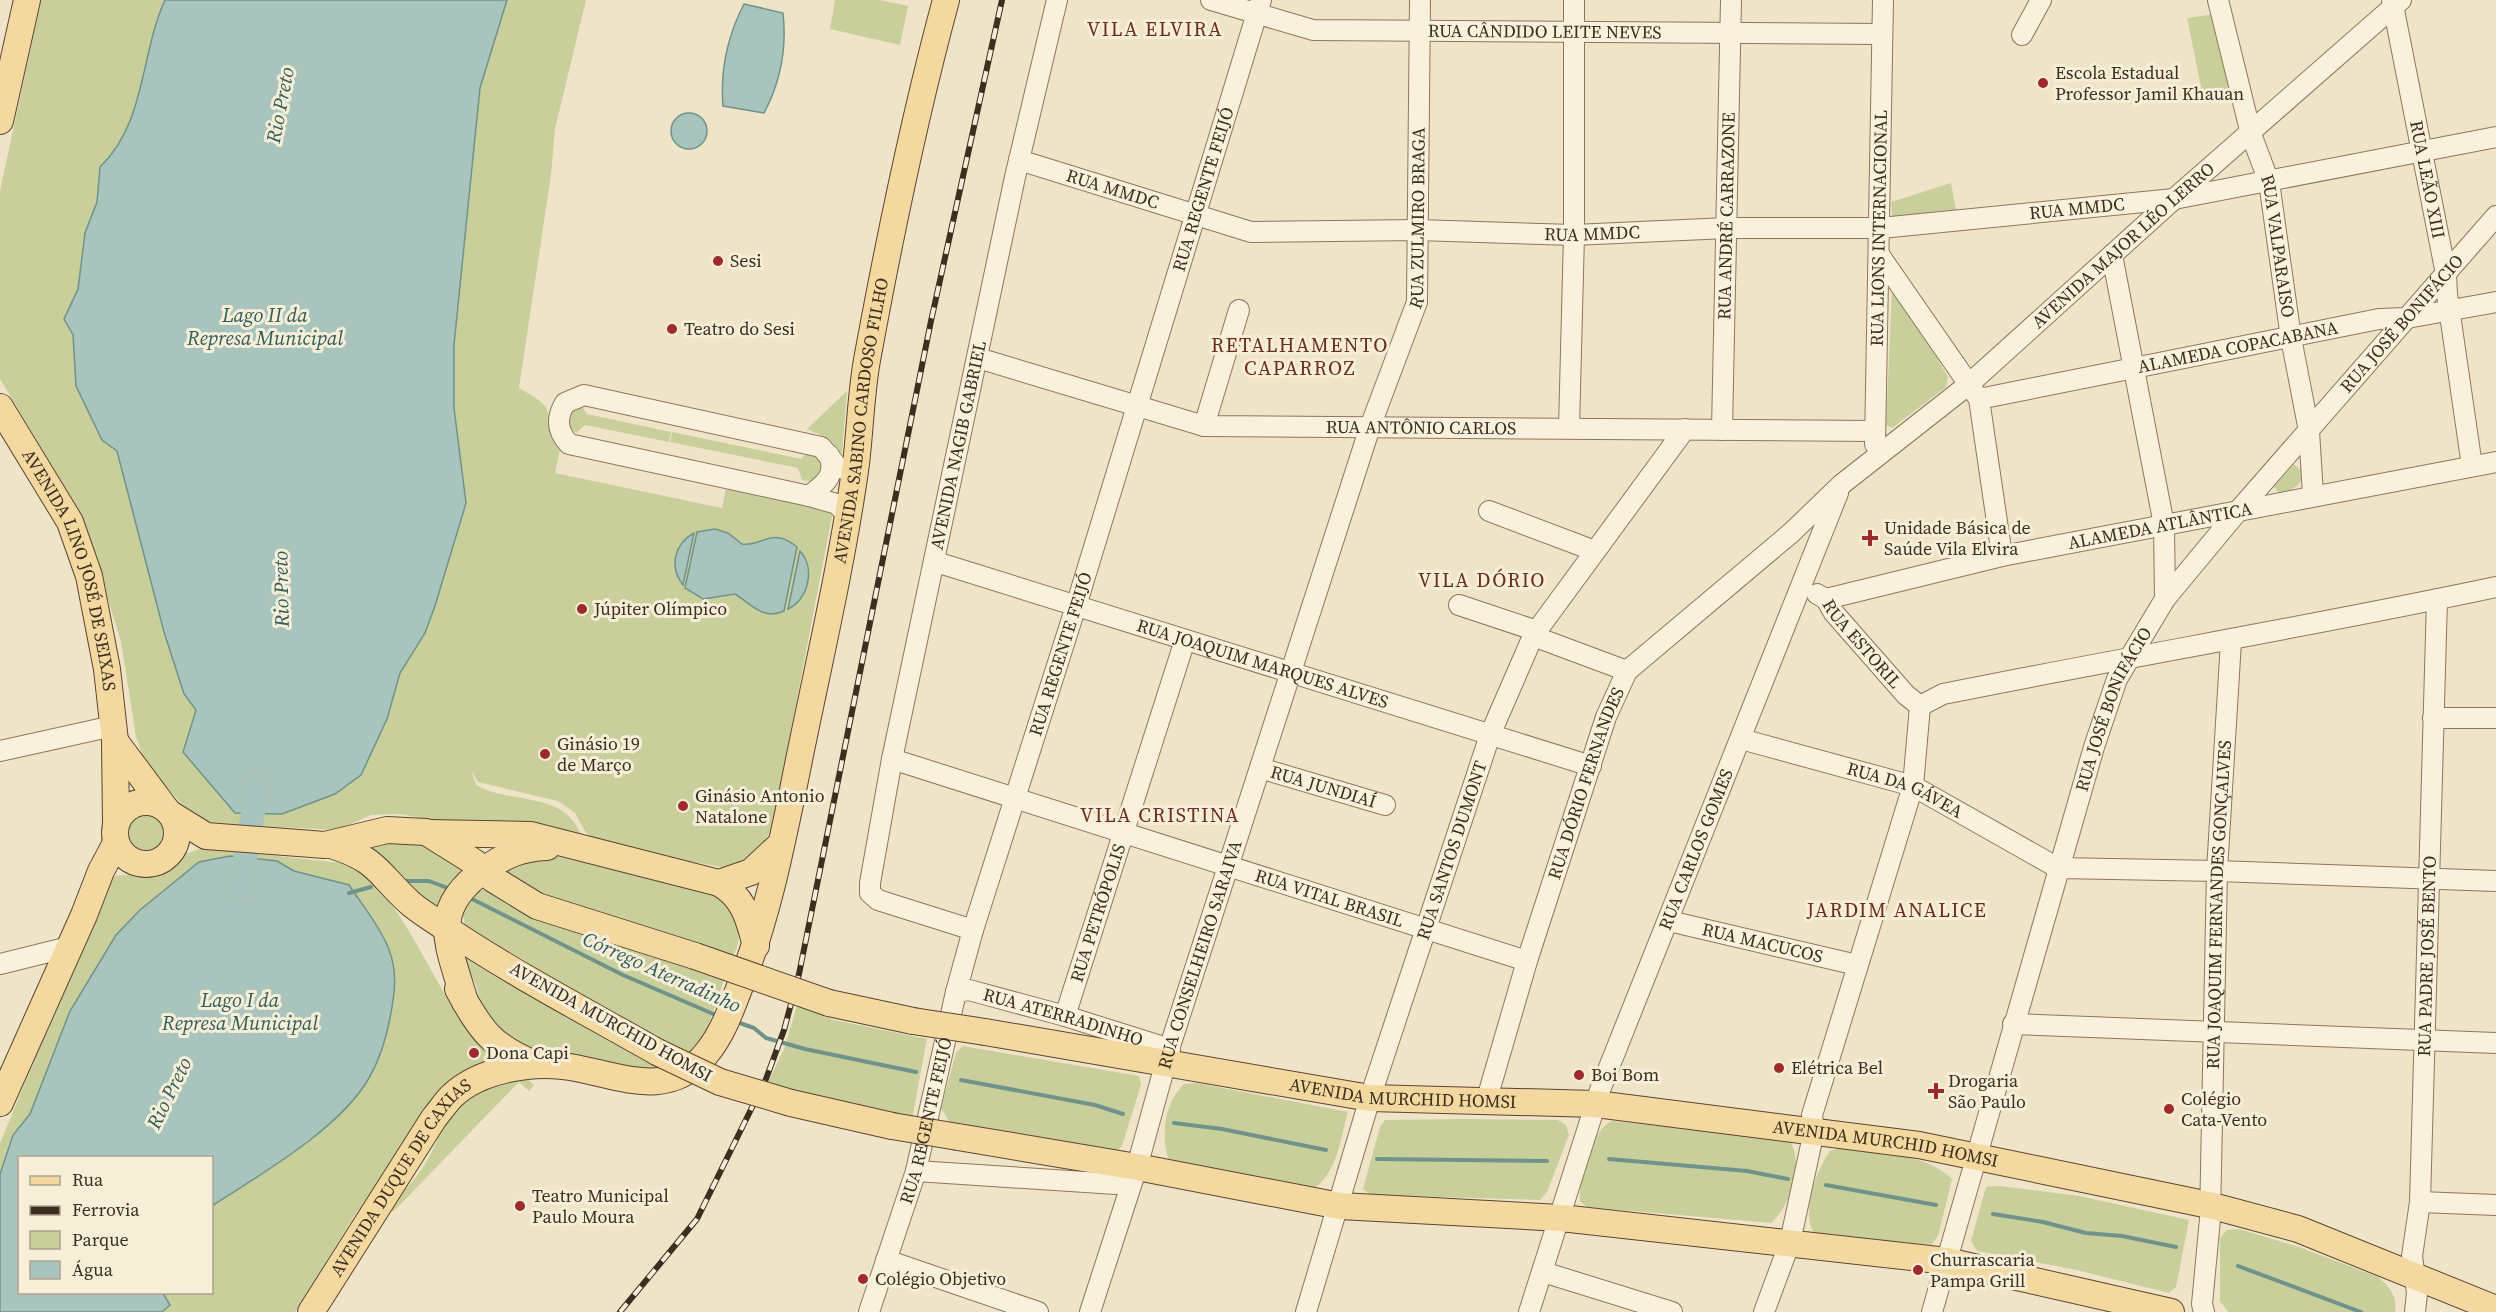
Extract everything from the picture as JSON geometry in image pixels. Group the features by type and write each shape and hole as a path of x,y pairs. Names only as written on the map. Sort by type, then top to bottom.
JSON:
{"main road":[{"path":"0,121 27,0"},
{"name":"AVENIDA SABINO CARDOSO FILHO","path":"756,946 782,842 847,515 867,362 901,194 946,0"},
{"name":"AVENIDA LINO JOSÉ DE SEIXAS","path":"0,407 70,522 89,576 100,624 114,733 116,833 69,947 0,1103"},
{"name":"AVENIDA LINO JOSÉ DE SEIXAS","path":"114,733 169,812"},
{"path":"165,859 171,852 177,834 169,812 156,803 137,803 128,807 116,833 127,859 136,864 146,865 165,859 210,836"},
{"name":"AVENIDA MURCHID HOMSI","path":"169,812 210,836 331,845 359,855 374,864 411,904 517,973 657,1052 720,1082 791,1103 892,1126 1137,1167 1340,1206 1561,1218 1947,1261 2171,1312"},
{"name":"AVENIDA MURCHID HOMSI","path":"331,845 373,832 399,829 426,832 466,885 492,879 537,906 695,956 829,1003 913,1021 1168,1055 1370,1098 1596,1104 1919,1145 2209,1205 2298,1229 2496,1309"},
{"path":"426,832 531,835 719,883 735,894 745,907 756,946"},
{"path":"719,883 750,872 782,842"},
{"path":"465,1002 447,928 466,885 514,851 572,846"},
{"path":"411,904 465,1002 493,1042 515,1056 537,1065"},
{"name":"AVENIDA DUQUE DE CAXIAS","path":"311,1312 434,1118 453,1095 475,1081 537,1065 570,1067 642,1082 661,1082 679,1075 703,1058 728,1016 756,946"}],"street":[{"name":"AVENIDA NAGIB GABRIEL","path":"973,930 878,900 870,893 892,759 936,562 1019,160 1057,0"},
{"name":"RUA CÂNDIDO LEITE NEVES","path":"1211,0 1259,7 1313,30 1881,34"},
{"name":"RUA ZULMIRO BRAGA","path":"1370,427 1417,302 1420,0"},
{"path":"1569,429 1575,235 1574,0"},
{"name":"RUA ANDRÉ CARRAZONE","path":"1722,430 1731,0"},
{"name":"RUA LIONS INTERNACIONAL","path":"1876,457 1874,431 1881,228 1883,0"},
{"path":"2022,35 2041,0"},
{"name":"RUA VALPARAISO","path":"2218,0 2251,134 2269,182 2291,338 2309,430 2313,495"},
{"name":"AVENIDA MAJOR LÉO LERRO","path":"1842,484 1876,457 1974,392 2112,255 2251,134 2396,2"},
{"name":"RUA LEÃO XIII","path":"2396,2 2446,274 2472,466"},
{"name":"RUA REGENTE FEIJÓ","path":"869,1312 916,1172 956,992 973,930 1076,606 1259,7"},
{"name":"RUA MMDC","path":"1019,160 1196,213 1251,232 1418,230 1575,235 1727,228 1881,228 2174,200 2496,137"},
{"name":"RUA JOSÉ BONIFÁCIO","path":"1932,1312 2058,868 2107,708 2128,657 2165,599 2238,511 2496,216"},
{"path":"2112,255 2164,525 2165,599"},
{"path":"1880,256 1974,392 2002,556"},
{"name":"ALAMEDA COPACABANA","path":"1974,392 2018,393 2135,366 2291,338 2379,319 2407,318 2496,302"},
{"path":"1204,426 1239,310"},
{"name":"RUA ANTÔNIO CARLOS","path":"978,358 1204,426 1874,431"},
{"path":"847,515 837,504 809,495 569,444 559,428 561,411 565,403 584,394 821,447 838,467 854,471"},
{"name":"RUA CONSELHEIRO SARAIVA","path":"1090,1312 1137,1167 1168,1055 1370,427"},
{"name":"RUA SANTOS DUMONT","path":"1306,1312 1340,1206 1370,1098 1490,735 1535,634 1685,429"},
{"path":"809,495 823,486 830,476 833,465 829,455"},
{"name":"ALAMEDA ATLÂNTICA","path":"1826,599 2002,556 2496,462"},
{"path":"809,495 827,492 854,471"},
{"name":"RUA DÓRIO FERNANDES","path":"1486,1102 1527,961 1615,692 1627,671 1791,533 1842,484"},
{"name":"RUA CARLOS GOMES","path":"1529,1312 1596,1104 1842,484"},
{"path":"1489,511 1596,551"},
{"path":"1791,533 1801,534 1818,542"},
{"name":"RUA JOAQUIM MARQUES ALVES","path":"936,562 1591,766"},
{"name":"RUA ESTORIL","path":"1800,585 1826,599 1834,613 1906,695 1920,706"},
{"path":"1764,1312 1790,1242 1814,1131 1812,1115 1913,786 1920,706 1943,694 2128,657 2231,641 2496,586"},
{"name":"RUA PADRE JOSÉ BENTO","path":"2415,1312 2415,1275 2412,1256 2420,1202 2437,599"},
{"path":"1459,604 1627,671"},
{"name":"RUA PETRÓPOLIS","path":"1065,1016 1185,640"},
{"name":"RUA JOAQUIM FERNANDES GONÇALVES","path":"2204,1312 2202,1304 2210,1219 2217,871 2231,641"},
{"path":"2433,718 2496,718"},
{"path":"0,751 114,733"},
{"name":"RUA DA GÁVEA","path":"1741,739 1913,786 2058,868"},
{"name":"RUA VITAL BRASIL","path":"892,759 1527,961"},
{"name":"RUA JUNDIAÍ","path":"1260,768 1385,805"},
{"path":"2058,868 2496,881"},
{"name":"RUA MACUCOS","path":"1669,921 1857,965"},
{"path":"0,964 69,947"},
{"name":"RUA ATERRADINHO","path":"956,992 969,990 1065,1016 1168,1055"},
{"path":"2013,1024 2496,1043"},
{"path":"916,1172 1116,1184 1137,1167"},
{"path":"2420,1202 2496,1205"},
{"path":"886,1260 1038,1312"},
{"path":"1543,1272 1672,1312"}],"green space":[{"path":"41,0 165,0 126,130 115,149 100,167 97,202 85,233 78,289 64,319 73,335 76,386 102,440 117,451 164,632 184,694 196,710 387,719 400,673 425,633 435,606 466,503 454,408 454,345 480,88 507,0 586,0 555,129 551,175 519,388 539,400 547,409 553,436 560,450 555,473 722,508 726,488 833,511 772,828 753,853 725,868 602,844 586,833 575,813 558,801 478,782 471,770 476,785 505,795 551,805 564,812 575,823 582,838 546,824 442,822 400,814 371,815 337,830 209,824 194,817 146,765 136,737 121,642 83,517 0,379 0,191"},
{"path":"835,0 880,0 908,6 900,45 830,29"},
{"path":"2214,14 2228,85 2226,90 2203,97 2187,18"},
{"path":"1951,183 1957,215 1893,221 1891,202"},
{"path":"1897,288 1948,377 1946,387 1892,428 1886,425 1892,289"},
{"path":"847,391 842,454 827,438 807,429"},
{"path":"581,405 587,414 671,432 669,442 585,425 576,433 569,428 568,414"},
{"path":"672,432 801,459 809,450 819,453 827,466 815,482 802,480 798,468 670,442"},
{"path":"2294,464 2302,472 2301,480 2293,489 2280,494 2274,487"},
{"path":"146,809 164,816 171,834 164,852 146,859 128,852 121,834 128,816"},
{"path":"411,838 471,869 439,910 361,848"},
{"path":"202,848 342,863 361,873 378,888 394,908 460,1017 501,1060 447,1085 353,1218 295,1312 162,1312 163,1294 213,1294 213,1205 274,1165 354,1100 377,1062 385,1041 395,990 388,947 349,885 294,871 277,861 163,890 116,935 70,1011 30,1114 13,1135 0,1174 0,1143 110,879 113,876 160,872 185,854"},
{"path":"543,853 718,895 731,906 737,920 739,934 734,954 730,959 547,897 505,872 504,863"},
{"path":"479,890 489,891 550,924 577,928 706,971 707,974 724,980 701,1043 689,1057 536,974 526,961 472,931 465,925 461,909"},
{"path":"465,953 642,1056 656,1067 645,1071 538,1054 515,1046 481,1008 476,985 463,956"},
{"path":"797,1005 834,1020 927,1039 912,1119 766,1087 785,1047"},
{"path":"963,1046 1139,1076 1141,1085 1122,1146 1116,1152 950,1123 941,1108 956,1053"},
{"path":"523,1075 534,1085 529,1091 519,1082 393,1212 388,1206 424,1166 437,1142 444,1117 486,1086"},
{"path":"1196,1083 1348,1112 1337,1154 1328,1173 1314,1189 1169,1162 1165,1141 1168,1111 1177,1092 1184,1084"},
{"path":"1385,1120 1558,1120 1566,1125 1569,1135 1547,1192 1540,1200 1371,1195 1363,1189 1380,1127"},
{"path":"1612,1121 1790,1140 1796,1161 1795,1173 1784,1206 1771,1223 1587,1207 1580,1201 1584,1168 1598,1134"},
{"path":"1840,1148 1914,1159 1941,1170 1952,1179 1938,1236 1931,1245 1814,1234 1809,1215 1815,1180 1830,1151"},
{"path":"2000,1186 2079,1196 2189,1220 2176,1287 2169,1293 2077,1270 1977,1251 1971,1241 1986,1187"},
{"path":"2239,1229 2299,1247 2378,1277 2392,1292 2395,1312 2228,1312 2220,1301 2220,1238 2227,1230"}],"water":[{"name":"Lago II da Represa Municipal","path":"165,0 507,0 480,88 454,345 454,408 466,503 425,633 400,673 387,719 361,775 335,794 282,814 235,813 183,752 196,710 184,694 164,632 117,451 102,440 76,386 73,335 64,319 78,289 85,233 97,202 100,167 115,149 126,130"},
{"path":"744,4 783,13 784,39 779,77 764,113 723,106 722,92 726,54 733,29"},
{"path":"689,113 701,119 707,131 701,143 689,149 677,143 671,131 677,119"},
{"path":"715,529 728,533 742,544 780,538 797,547 784,611 770,614 757,610 735,594 703,599 685,588 697,532"},
{"path":"694,533 683,585 676,571 676,556 682,543"},
{"path":"800,551 808,566 808,583 801,599 788,609"},
{"name":"Lago I da Represa Municipal","path":"230,856 277,861 294,871 349,885 380,931 393,965 395,982 387,1034 373,1071 356,1097 320,1132 276,1165 213,1205 213,1156 18,1156 18,1294 164,1294 170,1305 162,1312 0,1312 0,1174 13,1135 30,1114 70,1011 116,935 140,910 199,862"}],"waterway":[{"name":"Rio Preto","path":"240,890 258,782"},
{"name":"Córrego Aterradinho","path":"403,881 429,881 453,890"},
{"name":"Córrego Aterradinho","path":"349,893 371,887"},
{"name":"Córrego Aterradinho","path":"468,897 623,975 718,1016"},
{"name":"Córrego Aterradinho","path":"737,1022 754,1028 766,1038 805,1049 916,1072"},
{"name":"Córrego Aterradinho","path":"961,1080 1095,1105 1123,1114"},
{"name":"Córrego Aterradinho","path":"1174,1123 1222,1129 1326,1150"},
{"name":"Córrego Aterradinho","path":"1377,1159 1547,1161"},
{"name":"Córrego Aterradinho","path":"1609,1159 1747,1171 1788,1179"},
{"name":"Córrego Aterradinho","path":"1826,1185 1936,1205"},
{"name":"Córrego Aterradinho","path":"1993,1214 2043,1222 2086,1233 2122,1236 2176,1247"},
{"name":"Córrego Aterradinho","path":"2238,1266 2361,1312"}],"railway":[{"path":"620,1312 697,1219 766,1079 784,1030 799,974 931,321 1002,0"}],"place":[{"name":"Escola Estadual Professor Jamil Khauan","path":"2043,83"},
{"name":"Sesi","path":"718,261"},
{"name":"Teatro do Sesi","path":"672,329"},
{"name":"Unidade Básica de Saúde Vila Elvira","path":"1870,538"},
{"name":"Júpiter Olímpico","path":"582,609"},
{"name":"Ginásio 19 de Março","path":"545,754"},
{"name":"Ginásio Antonio Natalone","path":"683,806"},
{"name":"Dona Capi","path":"474,1053"},
{"name":"Elétrica Bel","path":"1779,1068"},
{"name":"Boi Bom","path":"1579,1075"},
{"name":"Drogaria São Paulo","path":"1936,1091"},
{"name":"Colégio Cata-Vento","path":"2169,1109"},
{"name":"Teatro Municipal Paulo Moura","path":"520,1206"},
{"name":"Churrascaria Pampa Grill","path":"1918,1270"},
{"name":"Colégio Objetivo","path":"863,1279"}],"district":[{"name":"VILA ELVIRA","path":"1155,29"},
{"name":"RETALHAMENTO CAPARROZ","path":"1300,356"},
{"name":"VILA DÓRIO","path":"1482,580"},
{"name":"VILA CRISTINA","path":"1160,815"},
{"name":"JARDIM ANALICE","path":"1897,910"}]}
